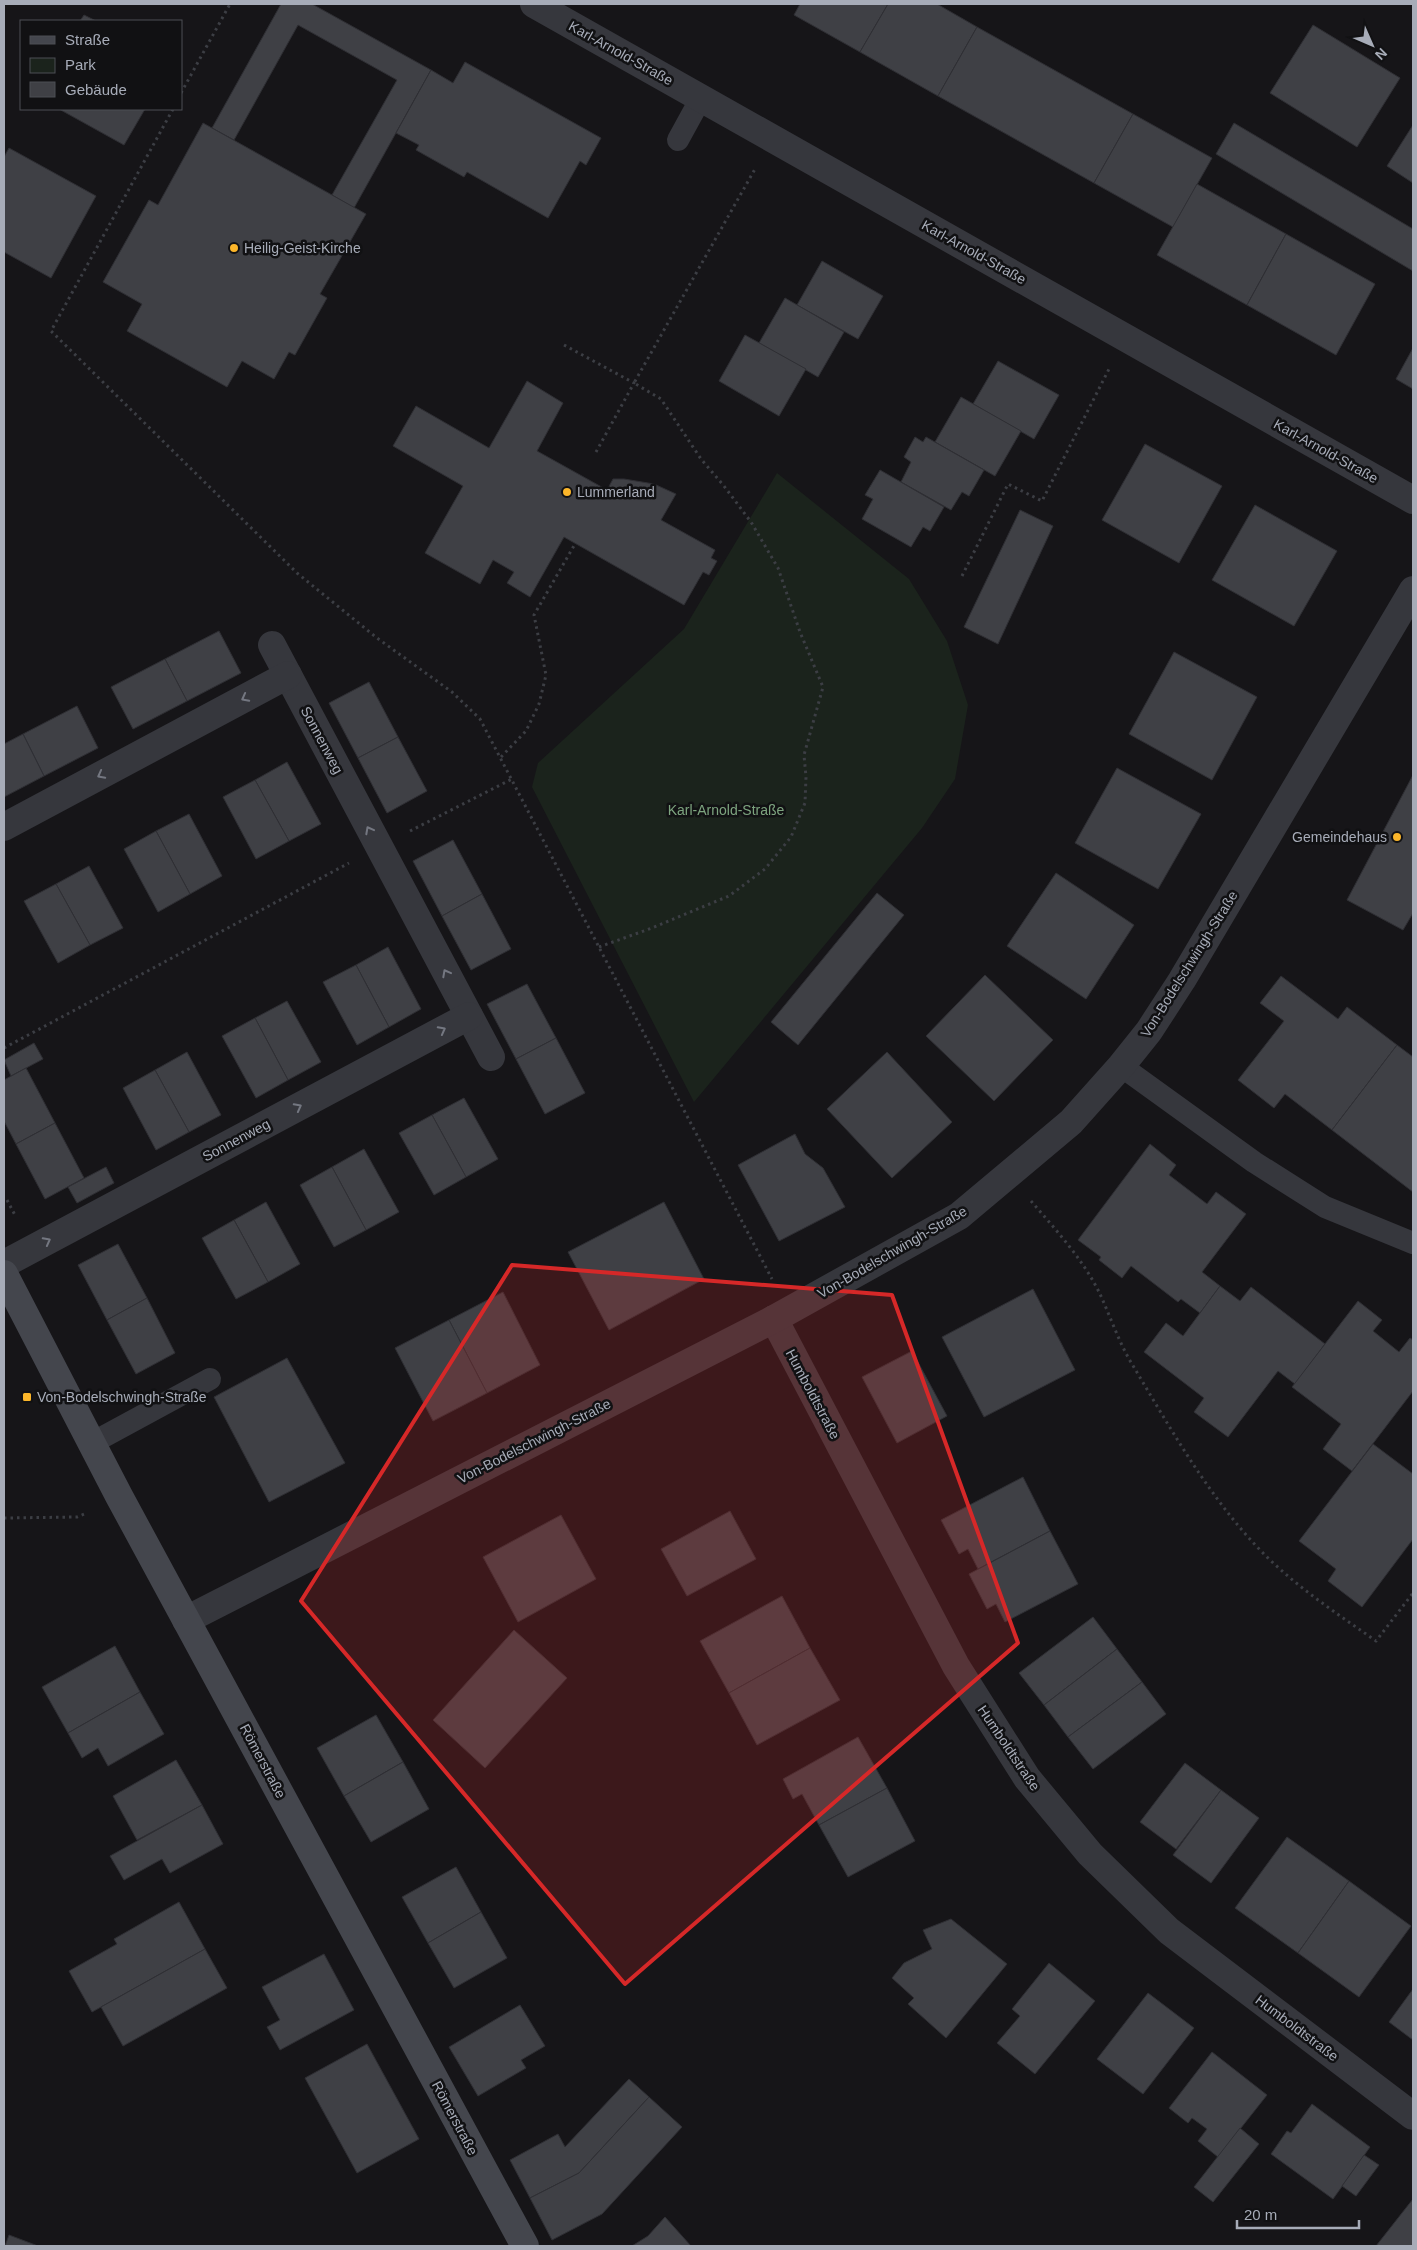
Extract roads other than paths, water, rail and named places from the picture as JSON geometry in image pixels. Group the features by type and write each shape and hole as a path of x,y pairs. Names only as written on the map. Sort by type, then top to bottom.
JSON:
{"street":[{"name":"Karl-Arnold-Straße","path":"534,4 1413,500"},
{"name":"Von-Bodelschwingh-Straße","path":"186,1620 781,1314 959,1216 1009,1176 1070,1122 1122,1066 1149,1031 1182,980 1413,590"},
{"name":"Sonnenweg","path":"272,645 491,1057"},
{"path":"4,827 288,675"},
{"name":"Sonnenweg","path":"4,1264 469,1016"},
{"name":"Römerstraße","path":"4,1274 119,1496 525,2246"},
{"name":"Humboldtstraße","path":"781,1314 956,1666 1027,1778 1090,1854 1169,1931 1413,2116"}],"lane":[{"path":"678,140 702,98"},
{"path":"1122,1066 1254,1162 1325,1207 1413,1243"},
{"path":"92,1443 210,1379"}],"place":[{"name":"Heilig-Geist-Kirche","path":"234,248"},
{"name":"Lummerland","path":"567,492"},
{"name":"Gemeindehaus","path":"1397,837"},
{"name":"Von-Bodelschwingh-Straße","path":"27,1397"}]}
